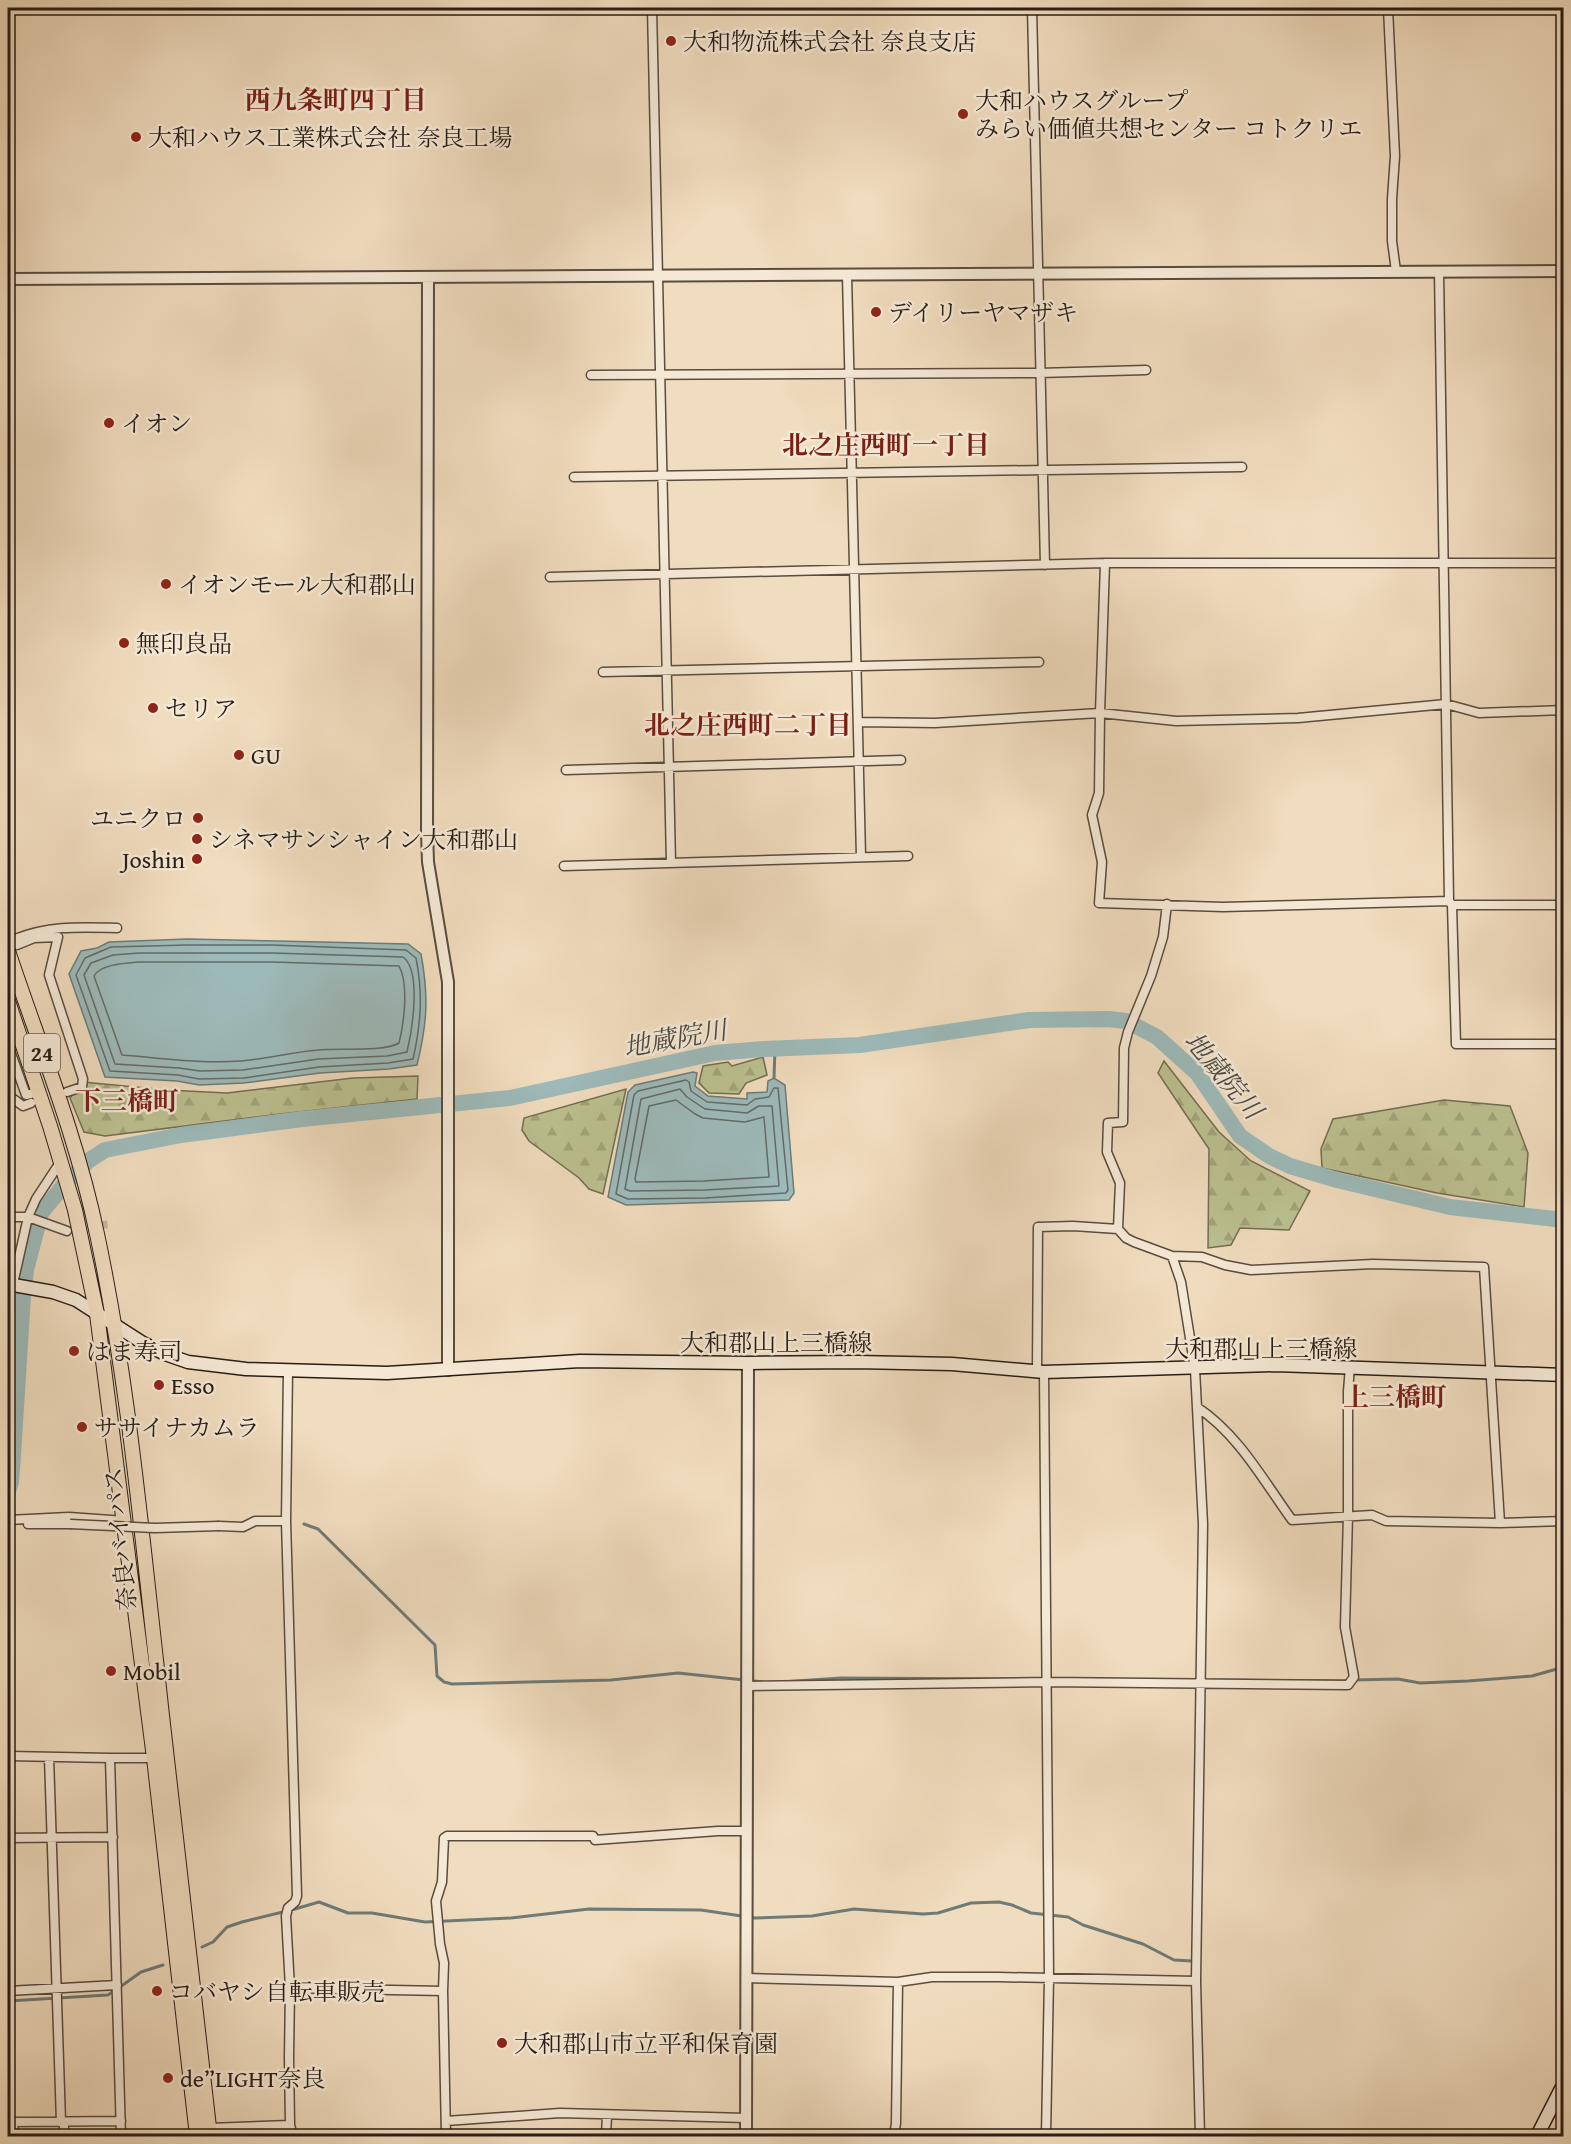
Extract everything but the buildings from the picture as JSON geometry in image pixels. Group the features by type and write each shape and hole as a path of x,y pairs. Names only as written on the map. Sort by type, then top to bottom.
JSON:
{"highway":[{"name":"奈良バイパス","path":"8,951 77,1156 97,1232 116,1326 129,1416 161,1715 210,2132"},
{"name":"奈良バイパス","path":"8,1001 35,1098 62,1165 75,1210 97,1314 154,1758 196,2136"}],"main road":[{"name":"大和郡山上三橋線","path":"12,1284 34,1287 76,1300 143,1343 165,1354 188,1362 218,1367 387,1373 580,1361 857,1362 952,1364 1040,1371 1196,1369 1276,1365 1563,1375"},
{"path":"1537,2136 1563,2083"}],"street":[{"path":"652,8 671,862"},
{"path":"1032,8 1045,566"},
{"path":"1388,8 1395,156 1392,241 1396,271"},
{"path":"8,279 1563,271"},
{"path":"1440,272 1450,903 1456,1044 1563,1044"},
{"path":"847,275 861,857"},
{"path":"428,277 427,832 428,862 448,982 448,1370"},
{"path":"591,375 1039,373 1146,370"},
{"path":"574,477 1242,467"},
{"path":"1105,563 1099,793 1092,815 1102,862 1099,903 1223,907 1450,903 1563,905"},
{"path":"550,577 1105,563 1563,563"},
{"path":"603,672 1040,662"},
{"path":"858,722 935,723 1100,713 1176,721 1298,718 1446,704 1479,713 1563,710"},
{"path":"566,770 901,760"},
{"path":"564,866 908,856"},
{"path":"1167,904 1163,937 1124,1048 1123,1122 1108,1123 1107,1152 1120,1183 1118,1229 1126,1238 1172,1256 1202,1257 1225,1265 1251,1269 1373,1264 1484,1267 1500,1523"},
{"path":"67,1092 82,1087 83,1079 49,975 58,937 34,938 17,945 15,939 36,930 80,927 117,928"},
{"path":"8,1045 26,1095 35,1098"},
{"path":"8,1095 23,1106 35,1098"},
{"path":"12,1284 36,1198 62,1165"},
{"path":"8,1217 31,1218 67,1231"},
{"path":"1046,2136 1049,1978 1048,1679 1038,1227 1073,1226 1118,1229"},
{"path":"1172,1256 1181,1282 1196,1369 1203,1524 1196,1981 1200,2136"},
{"path":"746,2136 748,1363"},
{"path":"747,1686 1048,1679 1200,1684 1351,1681 1345,1627 1350,1367"},
{"path":"288,1370 286,1521 297,1896 296,1902 287,1912 290,1988 290,2125 293,2136"},
{"path":"1197,1407 1214,1418 1231,1435 1292,1520 1372,1515 1386,1521 1500,1523 1563,1521"},
{"path":"8,1520 69,1517 125,1521"},
{"path":"8,1520 16,1525 70,1524 156,1528 243,1527 255,1521 286,1521"},
{"path":"8,1756 154,1758"},
{"path":"49,1757 64,2136"},
{"path":"110,1758 121,2136"},
{"path":"446,2136 444,1963 437,1923 436,1901 442,1882 444,1838 447,1836 592,1836 595,1840 747,1831"},
{"path":"8,1838 113,1837"},
{"path":"746,1978 898,1982 932,1977 1196,1981"},
{"path":"894,2136 897,2123 898,1982"},
{"path":"8,1991 117,1985"},
{"path":"290,1988 443,1991"},
{"path":"446,2121 560,2113 746,2118"},
{"path":"606,2136 607,2115"},
{"path":"14,2136 10,2122 121,2121"},
{"path":"210,2132 290,2125"}],"green space":[{"path":"763,1057 767,1075 746,1083 739,1094 709,1093 699,1083 703,1066 728,1062 732,1066"},
{"path":"1164,1061 1219,1132 1251,1161 1310,1191 1289,1230 1240,1228 1231,1245 1208,1248 1209,1149 1158,1073"},
{"path":"418,1076 417,1099 105,1136 84,1132 70,1098 83,1082 227,1093 353,1078"},
{"path":"626,1089 603,1194 589,1189 579,1178 529,1141 522,1130 524,1118"},
{"path":"1444,1100 1510,1106 1528,1153 1524,1207 1437,1193 1322,1168 1321,1149 1333,1119"}],"water":[{"path":"187,939 408,944 421,954 426,997 425,1023 417,1065 320,1073 244,1083 199,1085 177,1081 105,1077 69,974 81,951 97,948 109,942"},
{"path":"697,1073 695,1086 708,1096 747,1099 747,1093 767,1092 768,1081 774,1078 785,1085 794,1193 789,1200 626,1205 608,1197 628,1092 635,1085"}],"waterway":[{"name":"地蔵院川","path":"8,1492 11,1482 26,1270 41,1213 88,1161 105,1150 181,1135 302,1119 510,1098 715,1053 860,1045 1029,1020 1108,1019 1126,1021 1157,1037 1197,1073 1240,1136 1269,1156 1290,1166 1337,1180 1450,1207 1564,1220"},
{"path":"774,1078 775,1048"},
{"path":"304,1524 318,1529 435,1645 437,1676 444,1682 452,1684 611,1680 678,1673 763,1682"},
{"path":"1354,1680 1398,1679 1420,1683 1468,1681 1532,1676 1564,1667"},
{"path":"781,1682 841,1678 1348,1681"},
{"path":"202,1947 213,1942 227,1927 319,1902 348,1913 372,1913 425,1922 511,1918 589,1909 701,1910 755,1918 812,1916 854,1909 923,1914 938,1913 971,1903 999,1902 1031,1913 1068,1917 1083,1925 1143,1944 1174,1960 1192,1961"},
{"path":"120,1987 141,1972 163,1965"},
{"path":"8,2001 108,1995 114,1991"}],"tunnel":[{"path":"76,1229 109,1224"}],"place":[{"name":"大和物流株式会社 奈良支店","path":"671,41"},
{"name":"大和ハウスグループ みらい価値共想センター コトクリエ","path":"963,114"},
{"name":"大和ハウス工業株式会社 奈良工場","path":"136,137"},
{"name":"デイリーヤマザキ","path":"876,312"},
{"name":"イオン","path":"109,423"},
{"name":"イオンモール大和郡山","path":"166,584"},
{"name":"無印良品","path":"124,643"},
{"name":"セリア","path":"153,708"},
{"name":"GU","path":"239,755"},
{"name":"ユニクロ","path":"198,818"},
{"name":"シネマサンシャイン大和郡山","path":"197,839"},
{"name":"Joshin","path":"197,859"},
{"name":"はま寿司","path":"74,1351"},
{"name":"Esso","path":"159,1385"},
{"name":"ササイナカムラ","path":"82,1427"},
{"name":"Mobil","path":"111,1671"},
{"name":"コバヤシ自転車販売","path":"157,1991"},
{"name":"大和郡山市立平和保育園","path":"502,2043"},
{"name":"de”LIGHT奈良","path":"168,2078"}],"district":[{"name":"西九条町四丁目","path":"336,99"},
{"name":"北之庄西町一丁目","path":"886,444"},
{"name":"北之庄西町二丁目","path":"748,724"},
{"name":"下三橋町","path":"127,1100"},
{"name":"上三橋町","path":"1395,1396"}]}
